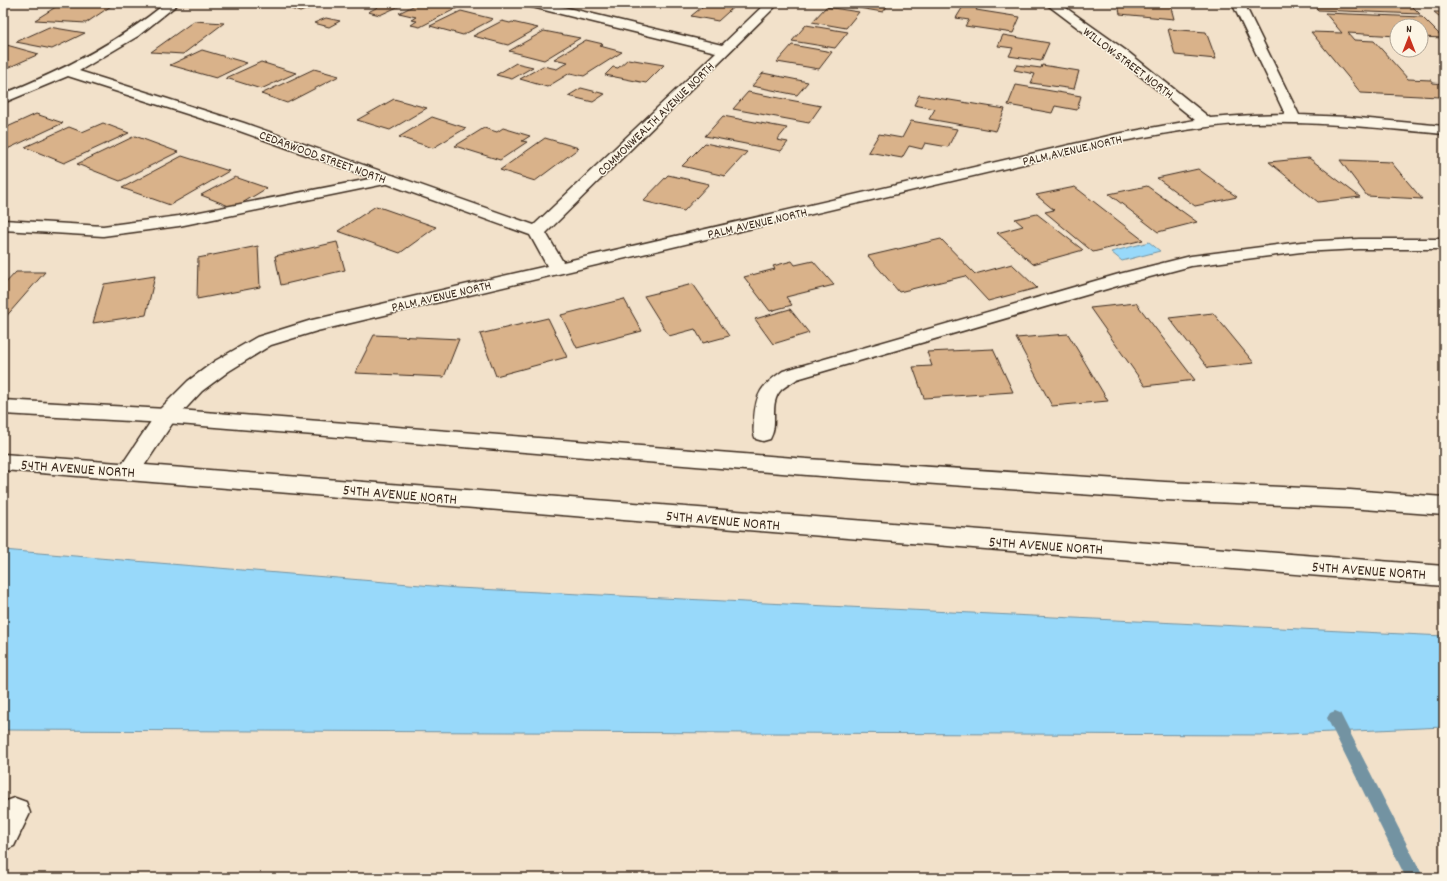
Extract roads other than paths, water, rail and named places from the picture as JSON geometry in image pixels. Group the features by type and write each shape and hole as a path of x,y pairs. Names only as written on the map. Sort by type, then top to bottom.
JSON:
{"street":[{"path":"3,99 68,72 127,39 173,3"},
{"path":"532,3 725,50"},
{"name":"COMMONWEALTH AVENUE NORTH","path":"537,232 773,3"},
{"name":"WILLOW STREET NORTH","path":"1051,3 1123,55 1207,123"},
{"path":"1238,3 1294,119"},
{"name":"CEDARWOOD STREET NORTH","path":"68,72 239,126 537,232"},
{"name":"PALM AVENUE NORTH","path":"128,472 166,416 195,386 222,366 264,341 312,326 1117,138 1207,123 1252,119 1348,121 1443,132"},
{"path":"537,232 557,268"},
{"path":"3,407 166,416 807,467 1165,490 1350,499 1444,506"},
{"name":"54TH AVENUE NORTH","path":"3,462 1444,576"}],"lane":[{"path":"3,225 104,231 179,221 390,179"},
{"path":"763,434 765,402 773,387 790,376 1125,278 1191,261 1301,247 1366,244 1444,244"}],"water":[{"path":"1149,242 1160,251 1122,261 1111,252"},
{"path":"3,550 457,588 1444,636 1444,727 1265,735 3,730"}],"waterway":[{"path":"1335,718 1415,878"}]}
